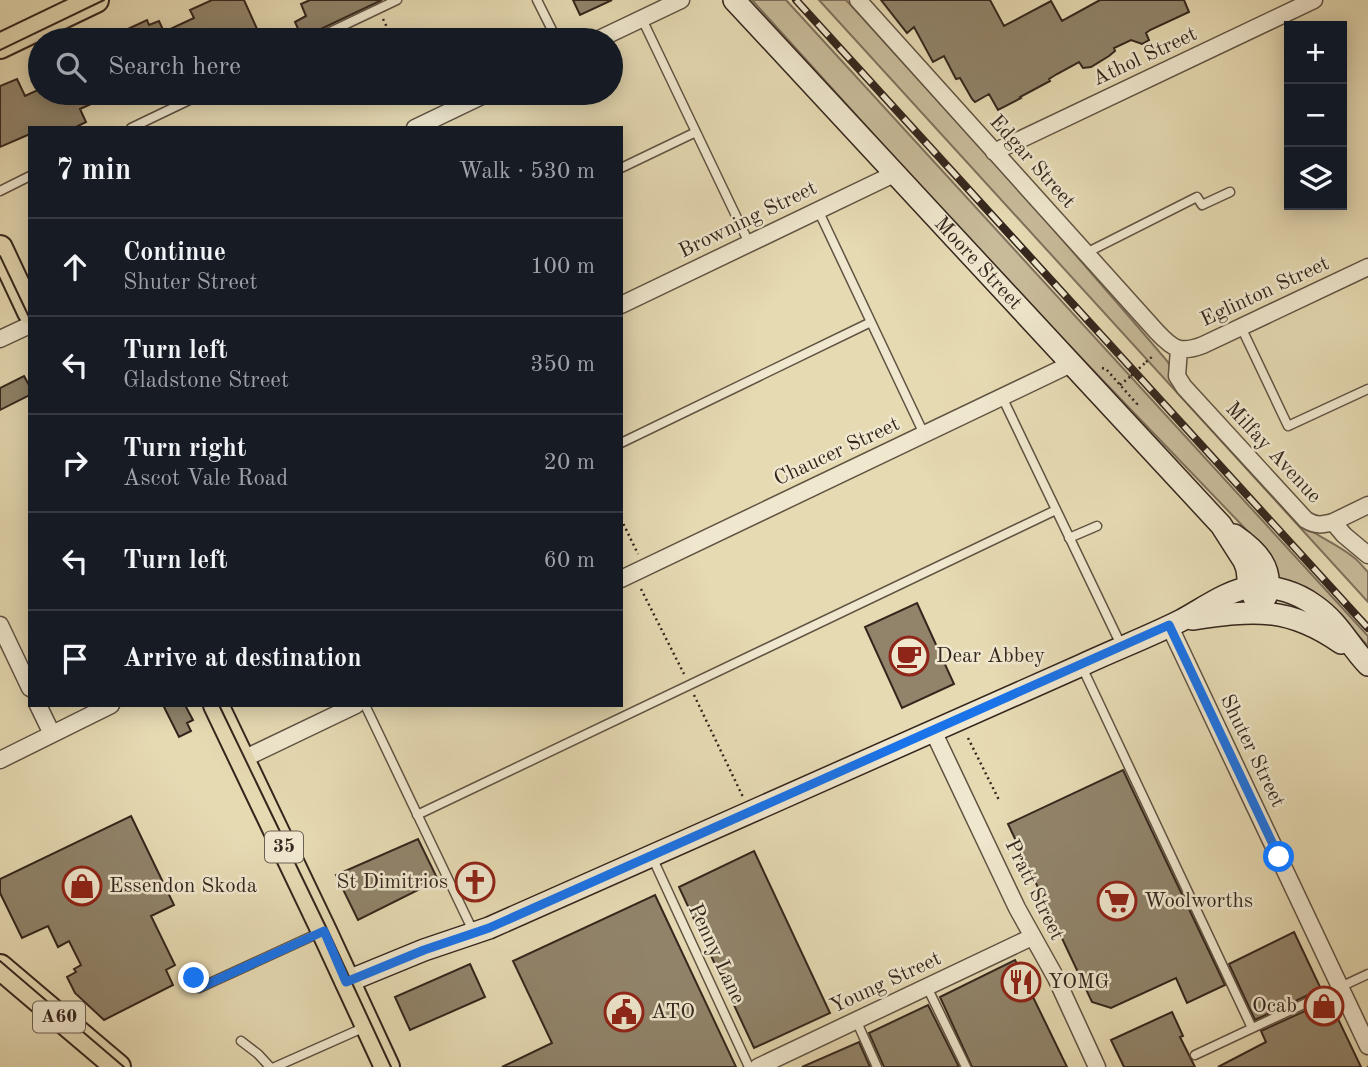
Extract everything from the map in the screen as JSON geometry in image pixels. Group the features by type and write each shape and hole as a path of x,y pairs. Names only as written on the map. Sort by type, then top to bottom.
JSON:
{"main road":[{"path":"38,28 96,0"},
{"path":"0,46 28,33"},
{"path":"0,248 28,308"},
{"name":"35","path":"217,707 387,1067"},
{"name":"A60","path":"0,967 118,1067"}],"street":[{"path":"623,28 681,0"},
{"name":"Moore Street","path":"734,0 1221,525 1259,587 1261,612"},
{"name":"Edgar Street","path":"858,0 1162,337 1178,349"},
{"name":"Athol Street","path":"994,152 1314,0"},
{"path":"419,126 463,105"},
{"name":"Browning Street","path":"623,303 894,174"},
{"name":"Eglinton Street","path":"1178,349 1194,349 1368,267"},
{"path":"0,339 28,326"},
{"name":"Milfay Avenue","path":"1178,349 1177,376 1184,387 1306,520 1321,526 1333,522 1368,555"},
{"name":"Chaucer Street","path":"623,578 1071,364"},
{"path":"1333,522 1368,505"},
{"path":"346,982 424,950 474,934 1122,647 1209,603 1259,587 1292,594 1313,604 1332,619 1364,661"},
{"path":"1174,623 1225,614 1261,612 1298,619 1321,629 1364,661"},
{"name":"Shuter Street","path":"1174,623 1368,1046"},
{"path":"0,625 28,684"},
{"path":"39,707 52,734"},
{"path":"0,760 107,707"},
{"path":"242,760 352,707"},
{"name":"Pratt Street","path":"933,730 1097,1067"},
{"name":"Young Street","path":"758,1067 1032,937"}],"lane":[{"path":"338,28 397,0"},
{"path":"537,0 551,28"},
{"path":"642,19 750,243"},
{"path":"135,126 179,105"},
{"path":"623,167 696,132"},
{"path":"0,191 28,177"},
{"path":"1086,253 1197,197 1202,205 1230,192"},
{"path":"818,210 924,434"},
{"path":"623,442 871,322"},
{"path":"1241,327 1288,426 1368,389"},
{"path":"1002,397 1122,647"},
{"path":"417,815 1056,510"},
{"path":"1069,538 1097,526"},
{"path":"1082,665 1252,1028"},
{"path":"366,707 474,934"},
{"name":"Penny Lane","path":"651,856 749,1067"},
{"path":"194,978 199,988 324,931"},
{"path":"1195,1055 1368,974"},
{"path":"928,987 966,1067"},
{"path":"856,1020 877,1067"},
{"path":"241,1041 272,1067 368,1026"}],"path":[{"path":"1120,385 1153,356"},
{"path":"623,523 645,568"},
{"path":"958,719 1000,802"}],"shaded area":[{"path":"752,0 786,0 1368,636 1368,646 1333,609 1278,582 1261,545 991,264"},
{"path":"819,0 846,0 1041,215 1168,362 1175,378 1304,526 1346,552 1368,572 1368,602"}],"building":[{"path":"212,0 244,0 257,28 173,28 194,18 190,10"},
{"path":"310,0 382,0 323,28 298,28 295,22 306,16 301,4"},
{"path":"573,0 612,0 580,15"},
{"path":"881,0 990,0 1004,26 1051,1 1062,21 1100,0 1184,0 1189,12 1150,30 1146,33 1149,40 1142,44 1131,40 1114,48 1115,51 1109,56 1091,67 1083,68 1079,62 998,110 989,94 975,102 960,78 956,79 944,56 933,62 914,27 907,33"},
{"path":"147,20 149,25 159,21 162,28 130,28"},
{"path":"17,79 25,96 28,95 28,105 89,105 80,109 86,122 78,126 28,126 28,135 0,147 0,86"},
{"path":"24,376 28,383 28,396 0,410 0,388"},
{"name":"Dear Abbey","path":"917,603 954,684 902,708 865,627"},
{"path":"164,707 186,707 193,720 187,723 191,731 179,737"},
{"name":"Woolworths","path":"1123,770 1225,985 1187,1003 1176,978 1111,1008 1092,1002 1008,824"},
{"name":"Essendon Skoda","path":"131,816 174,905 151,916 175,965 166,970 173,985 104,1020 75,993 67,977 81,965 69,941 58,947 48,926 22,938 0,893 0,879"},
{"path":"418,839 438,880 358,920 336,875"},
{"path":"754,851 830,1013 754,1048 679,887"},
{"name":"ATO","path":"655,895 736,1067 502,1067 552,1043 513,961"},
{"path":"1294,932 1321,989 1255,1020 1229,964"},
{"path":"1015,960 1067,1067 972,1067 940,997"},
{"path":"470,964 485,997 410,1030 395,997"},
{"path":"1329,1000 1361,1067 1218,1067 1266,1042 1261,1031"},
{"path":"928,1005 959,1067 884,1067 869,1033"},
{"path":"1172,1012 1183,1036 1180,1037 1195,1067 1124,1067 1111,1040"},
{"path":"859,1042 870,1067 802,1067"}],"tram line":[{"path":"46,28 104,0"},
{"path":"0,50 28,37"},
{"path":"0,256 28,315"},
{"path":"220,707 391,1067"},
{"path":"0,961 124,1067"}],"railway":[{"path":"796,0 1368,628"}],"place":[{"name":"Dear Abbey","path":"909,656"},
{"name":"St Dimitrios","path":"475,882"},
{"name":"Essendon Skoda","path":"82,886"},
{"name":"Woolworths","path":"1117,901"},
{"name":"YOMG","path":"1021,982"},
{"name":"Ocab","path":"1324,1006"},
{"name":"ATO","path":"624,1012"}],"route":[{"path":"194,978 199,988 324,931 346,982 424,950 489,928 1169,625 1279,857"}]}
